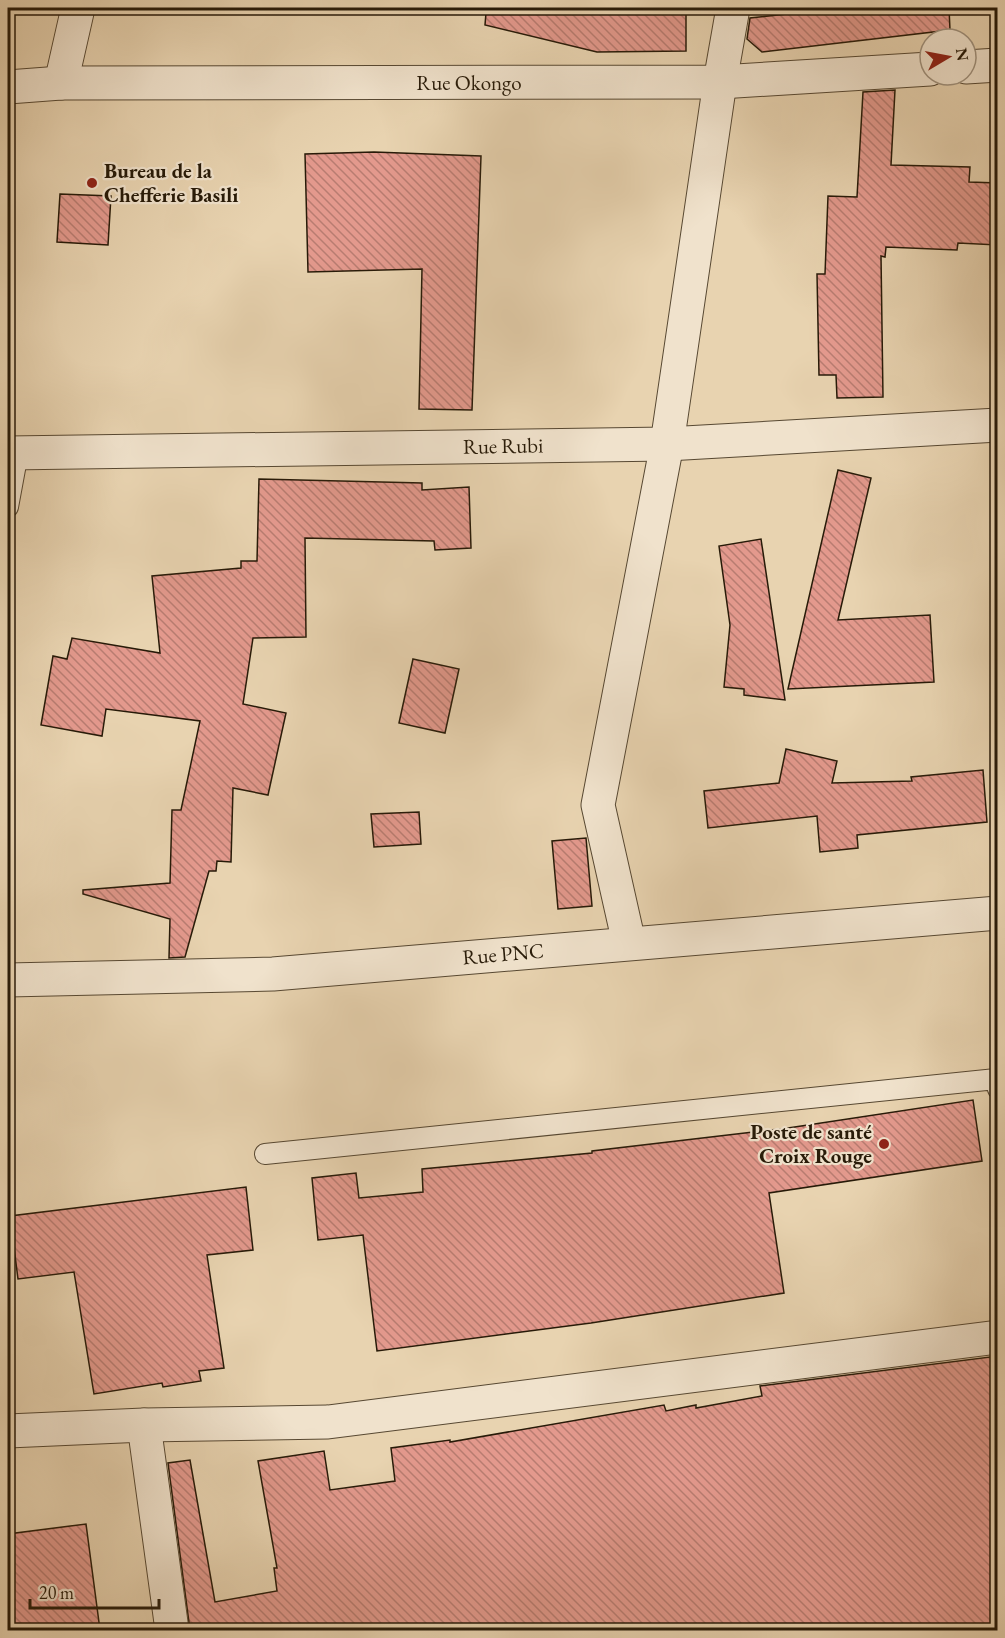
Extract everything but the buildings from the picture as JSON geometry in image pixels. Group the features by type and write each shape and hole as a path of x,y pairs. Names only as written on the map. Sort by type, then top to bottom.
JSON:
{"street":[{"path":"62,83 78,8"},
{"path":"629,943 598,805 667,444 733,8"},
{"path":"978,66 998,65"},
{"name":"Rue Okongo","path":"8,87 62,83 720,82 918,70"},
{"name":"Rue Rubi","path":"13,453 667,444 998,425"},
{"name":"Rue PNC","path":"8,981 273,974 998,913"},
{"path":"8,1431 144,1425 328,1422 998,1337"},
{"path":"144,1425 172,1630"}],"lane":[{"path":"8,507 13,453"},
{"path":"265,1154 996,1079 998,1089"}],"place":[{"name":"Bureau de la Chefferie Basili","path":"92,183"},
{"name":"Poste de santé Croix Rouge","path":"884,1144"}]}
